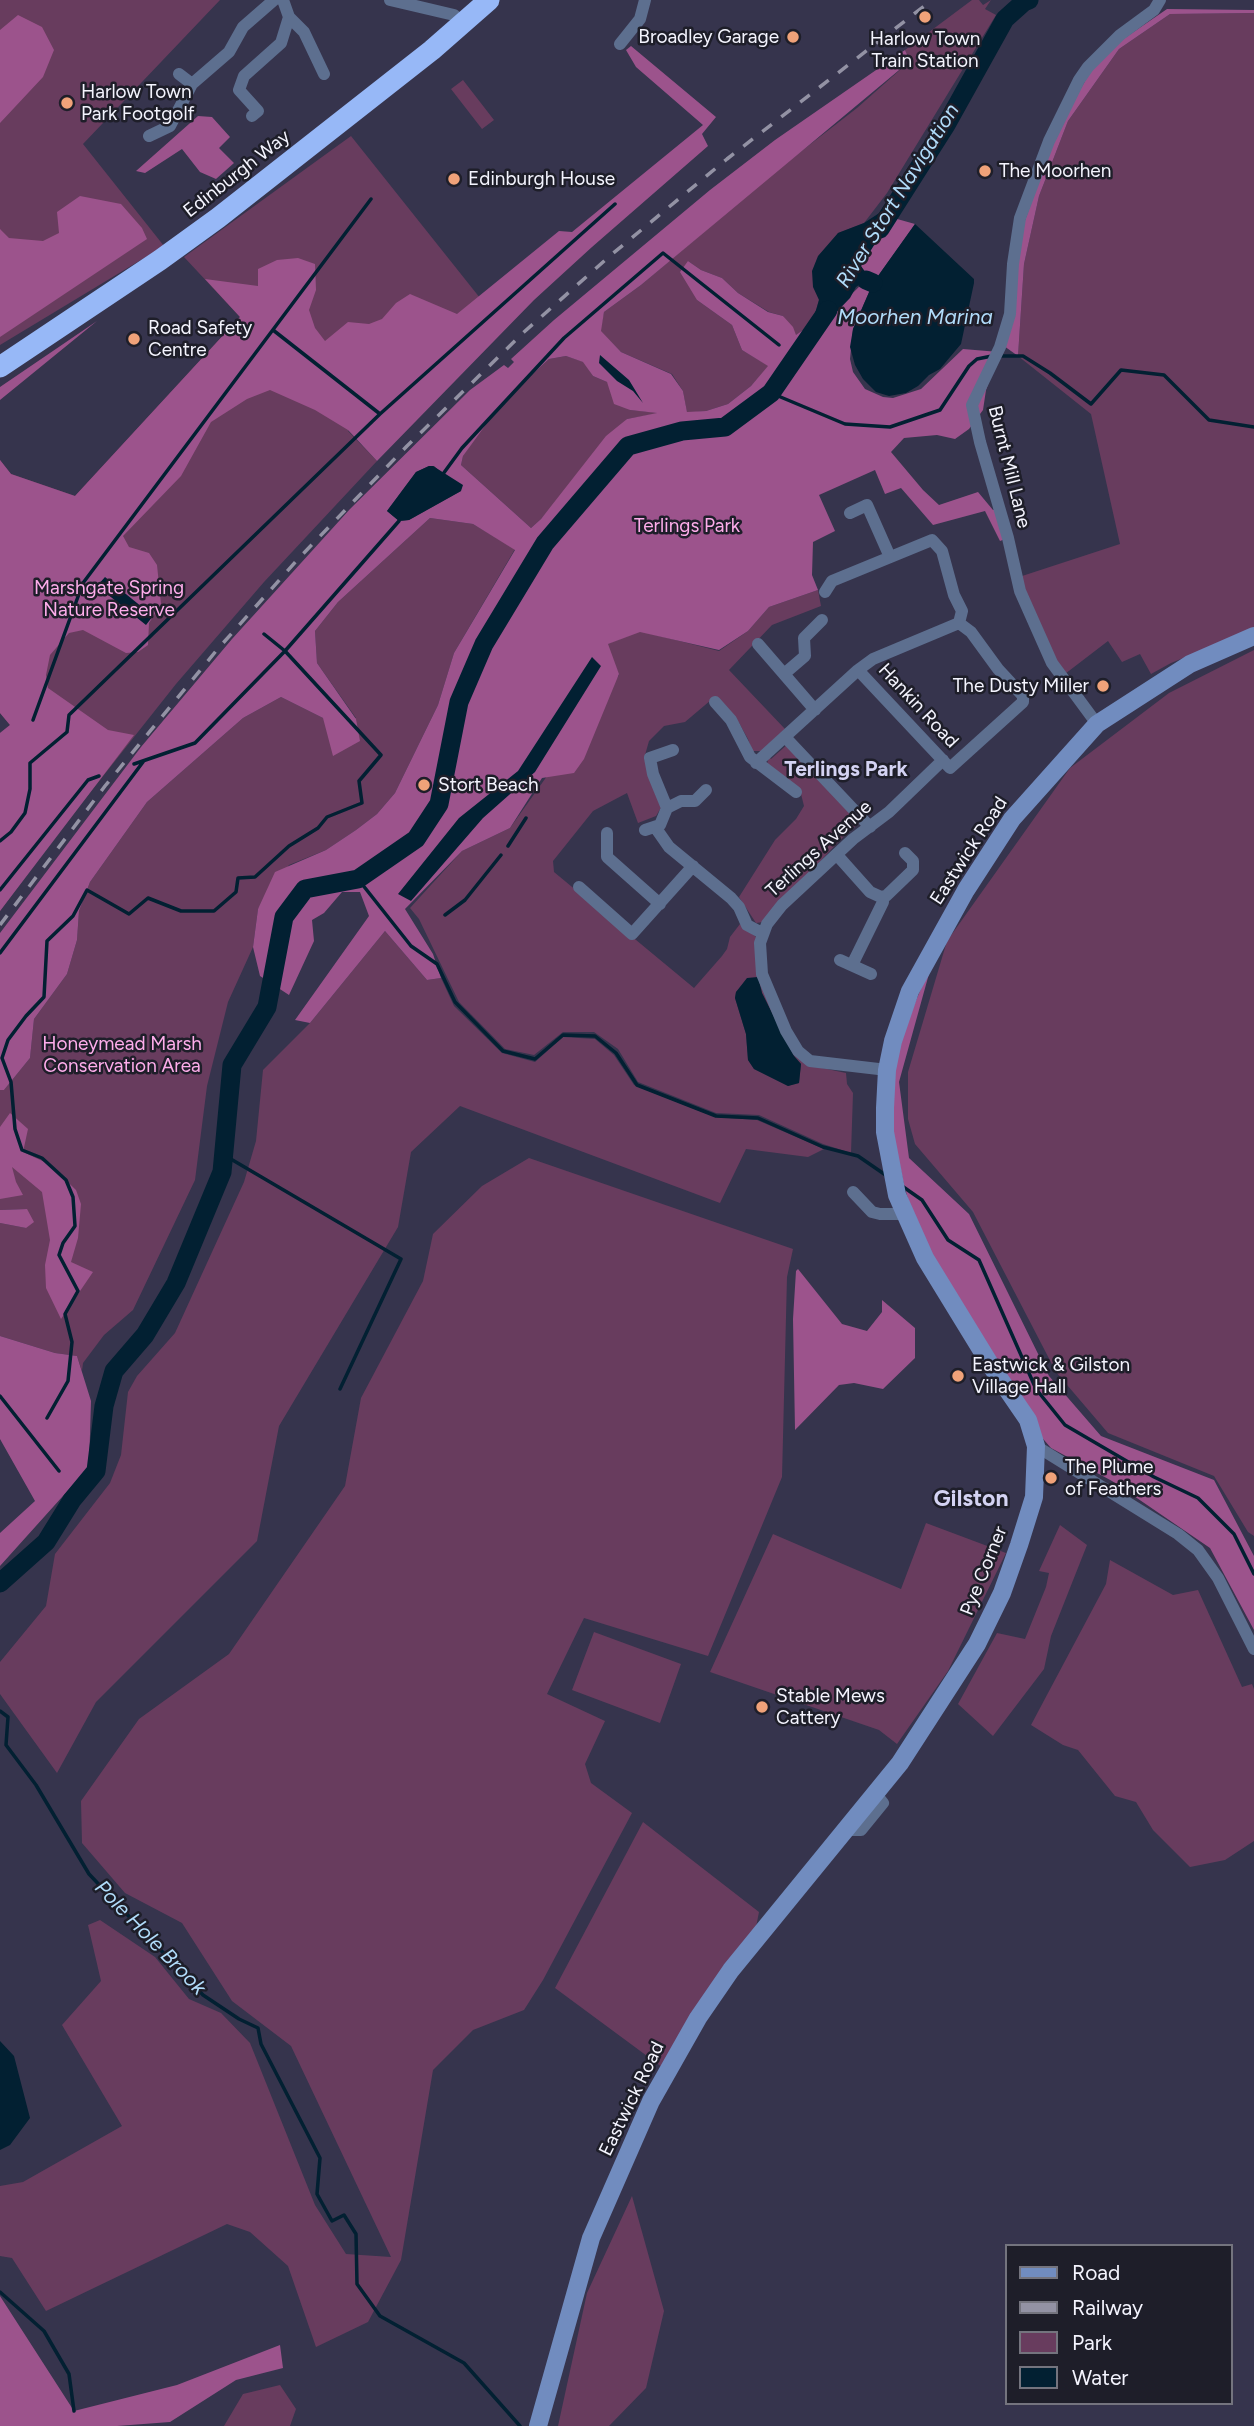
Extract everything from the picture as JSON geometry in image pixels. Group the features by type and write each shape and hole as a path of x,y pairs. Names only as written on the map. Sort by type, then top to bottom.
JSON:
{"highway":[{"name":"Edinburgh Way","path":"0,367 218,218 364,104 489,0"}],"street":[{"path":"149,136 170,126 192,84 229,52 243,27 274,0"},
{"path":"283,0 289,17 304,32 324,74"},
{"path":"390,0 454,15 463,23"},
{"path":"620,44 640,19 645,0"},
{"name":"Burnt Mill Lane","path":"1097,724 1052,663 1020,591 972,405 1000,347 1010,314 1013,264 1020,218 1049,141 1079,80 1097,56 1157,5"},
{"path":"252,116 258,111 239,90 244,76 281,43 289,17"},
{"path":"179,74 192,84"},
{"path":"850,513 867,505 890,557"},
{"path":"756,763 858,670 889,651 959,623 962,611 954,596 942,551 932,540 832,581 825,592"},
{"path":"784,674 805,656 804,638 822,620"},
{"name":"Terlings Avenue","path":"762,933 782,905 853,839 1023,702 1023,696 998,669 971,632 959,623"},
{"name":"Eastwick Road","path":"897,1195 885,1132 887,1070 899,1019 910,991 966,890 1012,819 1097,724 1189,664 1254,636"},
{"path":"758,644 815,710"},
{"name":"Hankin Road","path":"858,670 946,764"},
{"path":"715,702 731,720 750,757 796,792"},
{"path":"785,737 870,827"},
{"path":"667,808 653,774 650,758 673,750"},
{"path":"706,790 695,801 681,801 667,808 660,825 650,829 731,898 747,925 762,933 762,974 786,1031 798,1051 810,1061 887,1070"},
{"path":"607,833 607,857 660,904"},
{"path":"837,855 870,892 886,897 913,870 913,861 905,853"},
{"path":"579,887 632,934 693,866"},
{"path":"871,974 846,963 883,902 881,897"},
{"path":"853,1192 872,1212 903,1214"},
{"name":"Pye Corner","path":"845,1831 900,1763 976,1644 1002,1593 1034,1497 1036,1446 1028,1420 933,1272 903,1214 897,1195"},
{"path":"1036,1446 1178,1534 1198,1550 1218,1578 1254,1649"},
{"name":"Eastwick Road","path":"538,2426 590,2238 650,2101 698,2018 731,1970 845,1831"}],"green space":[{"path":"0,0 220,0 83,144 164,246 0,345"},
{"path":"972,0 979,0 983,5 991,0 985,9 996,15 887,193 864,223 838,233 812,324 796,336 783,316 769,312 738,293 722,278 701,270 688,261 697,300 732,325 742,350 769,366 751,386 728,404 706,411 687,413 683,391 672,374 621,352 600,331 604,312 641,285 781,167 857,108 910,61 905,50"},
{"path":"1167,9 1254,10 1254,13 1170,14 1119,49 1068,121 1039,196 1024,264 1018,356 1004,346 1017,243 1057,130 1092,69 1122,40"},
{"path":"1254,13 1254,629 1151,674 1140,654 1122,662 1108,641 1061,677 1016,578 1120,544 1091,414 1018,356 1024,264 1039,196 1068,121 1119,49 1170,14"},
{"path":"18,15 42,27 54,50 43,77 0,123 0,30"},
{"path":"631,46 716,117 702,134 708,146 534,300 377,461 348,430 315,410 270,390 247,399 211,422 181,476 123,536 129,547 149,553 157,565 161,604 149,623 148,645 138,652 126,653 83,630 69,633 50,655 46,675 48,688 108,730 134,735 0,911 0,733 10,725 0,713 0,460 11,474 75,496 240,317 205,279 258,286 258,269 277,260 298,258 315,264 316,290 309,310 315,328 325,341 348,322 369,324 382,319 396,303 410,294 457,314 559,231 572,232 703,125 636,67 626,50"},
{"name":"Terlings Park","path":"905,50 910,61 641,285 604,312 601,331 621,352 671,374 683,391 687,412 706,411 728,404 751,386 768,366 742,350 732,325 697,300 680,272 688,261 701,270 722,278 738,293 768,312 783,316 796,335 812,324 815,330 866,280 861,266 890,217 915,224 873,283 853,329 850,359 853,372 865,389 883,397 893,398 921,389 963,349 999,352 986,390 983,410 969,429 955,439 937,435 904,438 891,452 939,505 978,492 993,510 1001,508 1008,538 1000,541 985,511 933,525 901,488 885,494 875,470 819,495 835,531 813,542 812,575 818,590 769,607 748,631 719,650 640,632 608,644 619,674 584,759 574,773 542,778 510,828 462,851 405,909 433,954 441,978 427,980 385,931 310,1023 295,1020 369,916 360,892 342,892 324,913 312,920 314,941 289,995 260,976 253,947 258,909 275,872 326,850 377,814 395,793 438,705 454,653 515,550 473,524 430,518 338,602 315,631 317,663 356,719 360,741 333,756 323,718 281,697 243,718 147,802 90,882 79,911 77,940 67,974 34,1019 30,1058 4,1090 0,1090 0,933 141,747 232,639 350,509 470,390 504,365 508,368 514,362 511,359 554,320 710,190 775,140","holes":["566,356 583,362 593,376 607,382 614,404 630,410 657,413 627,419 606,436 531,528 461,465 463,456 495,412 549,359","434,466 461,491 409,520 399,521 387,511 416,472"]},
{"path":"463,80 494,120 482,129 451,89"},
{"path":"198,116 212,117 230,137 219,148 234,163 216,179 200,172 182,149 145,173 136,171"},
{"name":"Marshgate Spring Nature Reserve","path":"351,136 480,298 348,431 377,461 264,582 176,684 0,911 0,733 10,725 0,713 0,460 11,474 75,496 240,317 184,257"},
{"path":"80,196 121,204 142,228 147,239 0,337 0,229 9,238 43,241 59,233 57,212"},
{"path":"97,321 0,400 0,387"},
{"path":"566,356 584,362 593,376 607,382 630,410 661,413 627,419 531,528 461,465 470,445 495,412 549,359"},
{"name":"Honeymead Marsh Conservation Area","path":"430,518 473,524 515,549 454,653 438,705 395,793 377,814 356,830 326,850 289,865 258,909 253,947 228,1002 207,1086 195,1180 133,1310 104,1335 83,1363 82,1371 77,1356 55,1353 0,1336 0,1223 26,1228 27,1209 0,1210 0,1090 4,1090 30,1058 34,1019 67,974 77,940 79,911 90,882 147,802 243,718 281,697 323,718 356,718 317,663 315,631 338,602"},
{"path":"818,590 821,606 772,625 729,670 785,729 762,751 752,751 739,723 711,700 685,722 664,726 649,741 645,755 662,806 656,816 638,823 627,793 593,811 553,861 554,872 694,988 722,956 730,937 740,924 756,937 757,956 808,1065 846,1073 847,1084 853,1093 851,1153 823,1144 759,1115 716,1113 638,1082 618,1049 594,1032 563,1032 534,1055 505,1049 459,1002 419,919 410,908 462,851 510,828 619,675 607,644 640,631 719,651 748,631 769,607","holes":["758,977 762,993 794,1056 801,1064 799,1083 788,1086 754,1069 748,1060 746,1034 735,998 736,992"]},
{"path":"1254,650 1254,1536 1248,1532 1214,1476 1108,1433 1056,1372 973,1212 915,1144 908,1119 908,1072 947,941 1070,768 1169,693"},
{"path":"789,743 861,822 845,835 763,922 756,923 739,897 775,840 796,819 804,806 800,790 767,764 769,757 771,759"},
{"path":"385,931 427,980 441,978 454,1006 502,1053 535,1062 563,1037 595,1039 614,1055 634,1085 715,1117 757,1120 824,1149 808,1157 746,1149 720,1203 460,1106 411,1152 398,1227 279,1426 257,1541 96,1702 57,1773 0,1694 0,1662 46,1606 55,1554 110,1483 121,1455 128,1392 137,1376 175,1333 244,1182 256,1141 263,1070 310,1023"},
{"path":"932,963 899,1082 909,1158 969,1214 1049,1376 1101,1436 1214,1480 1254,1556 1254,1630 1210,1548 1112,1481 1051,1448 1038,1433 925,1258 904,1185 890,1119 893,1054"},
{"path":"10,1113 28,1129 23,1152 49,1164 76,1190 81,1204 78,1238 71,1262 93,1272 61,1319 46,1288 45,1265 50,1240 42,1192 12,1167 23,1195 0,1199 0,1127"},
{"path":"529,1158 793,1249 787,1277 782,1477 708,1656 584,1618 547,1694 605,1721 585,1764 591,1783 632,1813 543,1980 524,2010 473,2030 433,2070 401,2260 368,2322 316,2347 288,2266 250,2232 227,2224 46,2311 12,2258 0,2256 0,2186 23,2182 122,2126 62,2025 101,1981 88,1925 100,1920 155,1957 189,1999 221,2013 250,2043 315,2205 346,2254 391,2257 291,2046 232,2001 182,1923 125,1893 82,1843 81,1801 139,1719 229,1654 345,1486 361,1398 423,1281 433,1234 482,1186"},
{"path":"27,1209 34,1222 26,1228 0,1223 0,1210"},
{"path":"798,1269 842,1324 867,1331 882,1312 882,1300 915,1328 915,1358 883,1389 854,1383 839,1385 795,1430 793,1319"},
{"path":"0,1336 55,1353 77,1356 91,1401 89,1467 0,1566 0,1533 35,1501 0,1439"},
{"path":"926,1523 1006,1553 948,1671 897,1744 879,1730 710,1672 773,1534 901,1589"},
{"path":"1060,1525 1087,1545 1051,1636 1044,1669 993,1736 958,1704 997,1633 1025,1639 1049,1573 1039,1571"},
{"path":"1110,1560 1173,1595 1198,1590 1242,1687 1252,1684 1254,1689 1254,1841 1225,1860 1190,1867 1153,1830 1136,1802 1115,1796 1078,1750 1063,1745 1031,1725 1106,1584"},
{"path":"594,1632 681,1664 660,1723 572,1690"},
{"path":"643,1822 759,1912 753,1942 666,2070 555,1988"},
{"path":"632,2196 664,2311 646,2388 609,2426 558,2426 587,2293"},
{"path":"0,2296 74,2411 177,2385 280,2345 283,2368 236,2380 170,2422 117,2426 0,2426"},
{"path":"280,2385 296,2409 290,2426 224,2426 243,2394"}],"water":[{"path":"895,207 861,266 866,273 866,280 856,287 850,298 825,324 815,330 812,324 819,300 813,287 812,271 818,256 838,233 864,223 887,208"},
{"name":"Moorhen Marina","path":"915,224 974,279 974,283 961,344 940,369 918,386 906,393 889,396 876,392 863,379 855,365 850,347 853,329 873,283"},
{"path":"600,355 629,380 643,403 633,391 617,381 599,363"},
{"path":"429,466 463,485 461,491 409,520 399,521 387,511 416,472"},
{"path":"105,577 153,616 146,625 97,586"},
{"path":"592,657 601,666 535,772 483,818 411,901 398,894 459,818 518,771"},
{"path":"758,977 762,993 794,1056 801,1064 799,1083 788,1086 754,1069 748,1060 746,1034 735,998 736,992 747,978"},
{"path":"0,2041 14,2056 30,2118 10,2145 0,2150"}],"waterway":[{"name":"River Stort Navigation","path":"880,229 946,125 1005,19 1029,0"},
{"path":"33,720 83,583 371,199"},
{"path":"0,841 11,832 25,813 30,789 30,763 67,732 69,715 380,414 615,204"},
{"path":"443,474 462,448 564,338 663,253 779,345"},
{"path":"866,280 873,283"},
{"name":"River Stort Navigation","path":"0,1583 46,1542 72,1500 96,1471 104,1406 114,1371 145,1335 176,1283 222,1172 232,1065 267,1007 284,917 305,889 358,879 416,839 439,804 459,702 484,644 545,543 628,446 682,431 725,427 771,393 828,310"},
{"path":"273,330 380,414"},
{"path":"771,393 845,424 890,427 940,410 969,366 977,359 992,356"},
{"path":"1000,356 1023,356 1091,404 1121,370 1164,375 1209,420 1254,427"},
{"path":"134,764 195,743 285,651 399,521"},
{"path":"47,1418 68,1381 72,1342 65,1314 78,1291 59,1255 63,1243 75,1226 73,1197 66,1180 42,1158 22,1150 15,1129 11,1082 2,1058 8,1040 44,997 47,941 73,916 87,890 129,914 148,898 181,911 214,911 236,892 238,878 255,877 289,846 318,828 327,817 362,803 359,781 381,755 285,651 264,634"},
{"path":"0,953 143,762"},
{"path":"0,890 88,780 99,776"},
{"path":"508,846 526,818"},
{"path":"445,915 465,900 501,855"},
{"path":"358,879 411,946 437,964 455,1002 503,1051 535,1059 563,1035 595,1036 616,1053 637,1085 716,1116 758,1118 823,1147 858,1156 887,1176"},
{"path":"224,1155 401,1259 340,1389"},
{"path":"902,1186 922,1200 948,1240 979,1260 1036,1389 1065,1425 1154,1477 1198,1498 1234,1534 1254,1574"},
{"path":"0,1396 59,1471"},
{"name":"Pole Hole Brook","path":"0,1711 8,1717 6,1745 36,1785 89,1874 203,1995 258,2028 261,2044 320,2158 317,2194 332,2221 344,2215 356,2234 357,2284 380,2316 464,2363 520,2426"},
{"path":"0,2292 44,2331 69,2374 74,2411"}],"railway":[{"path":"0,925 105,786 216,651 299,558 407,446 524,332 611,255 727,159 932,0"}],"place":[{"name":"Harlow Town Train Station","path":"925,17"},
{"name":"Broadley Garage","path":"793,37"},
{"name":"Harlow Town Park Footgolf","path":"67,103"},
{"name":"The Moorhen","path":"985,171"},
{"name":"Edinburgh House","path":"454,179"},
{"name":"Road Safety Centre","path":"134,339"},
{"name":"The Dusty Miller","path":"1103,686"},
{"name":"Stort Beach","path":"424,785"},
{"name":"Eastwick & Gilston Village Hall","path":"958,1376"},
{"name":"The Plume of Feathers","path":"1051,1478"},
{"name":"Stable Mews Cattery","path":"762,1707"}],"district":[{"name":"Terlings Park","path":"846,770"},
{"name":"Gilston","path":"971,1499"}]}
